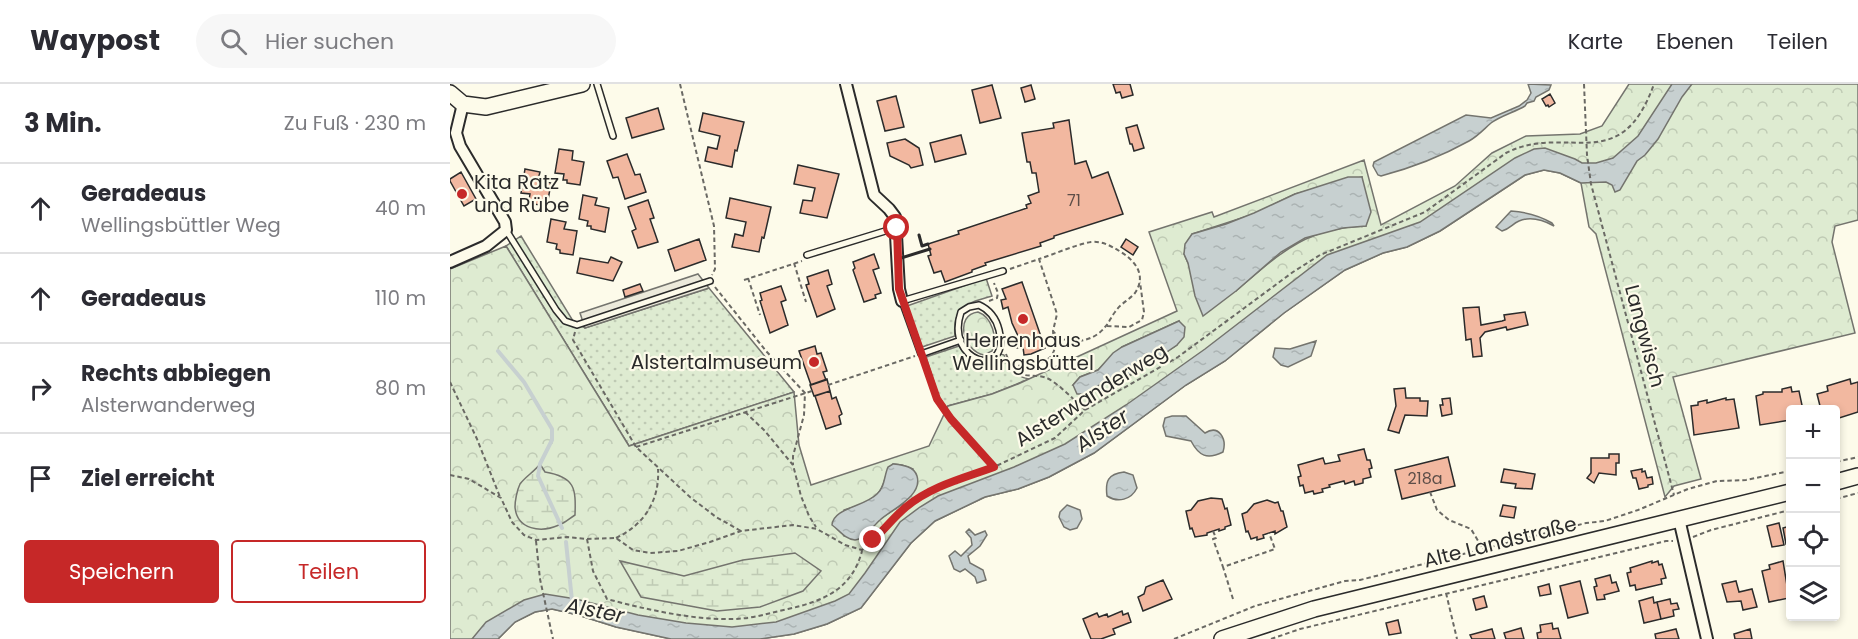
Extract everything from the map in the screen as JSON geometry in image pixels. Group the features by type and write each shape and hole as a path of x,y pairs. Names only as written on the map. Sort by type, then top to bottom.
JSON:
{"main road":[{"path":"450,93 463,104 486,107 582,84"},
{"path":"1840,481 1858,476"},
{"name":"Alte Landstraße","path":"1222,639 1314,609 1786,493"}],"street":[{"path":"846,84 874,195 895,218 899,289 902,301"},
{"path":"450,262 486,246 506,230 506,222 453,134 463,104"},
{"path":"1679,519 1707,639"}],"lane":[{"path":"597,84 613,136"},
{"path":"807,255 897,228"},
{"path":"506,230 556,310 565,321 577,325 710,281"},
{"path":"961,340 921,354 902,301 1003,271"},
{"path":"979,305 984,308 989,310 998,326 1002,343 998,353 990,360 980,361 965,351 958,328 961,312 979,305"}],"path":[{"path":"680,84 714,226 715,269 710,281 766,351 805,393 804,415 793,456 793,465 801,496 817,529"},
{"path":"1584,84 1587,144"},
{"name":"Alsterwanderweg","path":"862,550 906,507 918,499 940,487 994,467 1055,438 1085,410 1178,357 1262,293 1320,255 1425,212 1518,147 1587,144 1620,134 1633,124 1644,109 1654,84"},
{"name":"Langwisch","path":"1587,144 1590,184 1674,495"},
{"path":"1017,266 1091,242 1109,244 1133,259 1139,269 1144,312 1142,320 1129,327 1106,326"},
{"path":"744,280 805,259 807,255"},
{"path":"1010,364 1026,366 1045,360 1052,354 1053,331 1057,314 1039,259"},
{"path":"794,263 806,302"},
{"path":"984,308 987,301 997,298 998,293 991,275"},
{"path":"748,278 760,315"},
{"path":"1053,331 1061,338 1070,341 1080,341 1095,336 1106,326 1116,310 1135,292 1140,279"},
{"path":"577,325 573,340 636,447 690,497 716,517 741,531"},
{"path":"1054,346 1061,338"},
{"path":"1002,343 1013,369 1024,375 1051,379 1085,410"},
{"path":"828,385 921,354 937,399 957,426 994,467"},
{"path":"450,382 512,522 524,535 536,540 567,537 616,538 630,531 643,519 654,503 659,484 658,468"},
{"path":"636,447 812,391"},
{"path":"745,412 764,430 793,465"},
{"path":"1840,461 1858,457"},
{"path":"1174,639 1255,606 1345,581 1360,580 1586,523 1605,521 1688,489 1718,481 1746,480 1786,472"},
{"path":"450,475 469,479 501,498"},
{"path":"1430,492 1437,510 1449,520 1471,529 1483,549"},
{"path":"1840,498 1858,493"},
{"path":"1655,502 1657,509"},
{"path":"1692,537 1786,511"},
{"path":"587,539 593,572 607,599 673,614 709,617 746,618 805,605 832,593 849,580 858,564 862,550 817,529 793,525 741,531 678,551 650,554 633,550 616,538"},
{"path":"1213,531 1216,538 1213,539 1233,599"},
{"path":"1222,567 1275,549 1269,533"},
{"path":"1665,537 1666,541"},
{"path":"536,540 540,579 552,639"},
{"path":"1271,639 1446,593 1666,541 1676,541"},
{"path":"1446,593 1457,639"}],"green space":[{"path":"1629,84 1858,84 1858,220 1835,226 1832,242 1855,333 1673,377 1701,479 1674,486 1665,497 1596,234 1589,227 1581,183 1560,173 1544,170 1525,175 1440,231 1407,247 1383,253 1345,270 1284,313 1225,361 1186,385 1094,453 1049,477 1018,489 985,497 935,521 911,543 861,608 827,624 794,634 760,639 671,639 616,627 552,609 535,612 515,622 498,639 450,639 450,269 506,246 629,446 794,392 799,445 811,485 929,446 948,406 1018,384 1177,311 1149,232 1212,212 1214,217 1364,160 1381,225 1455,186 1492,153 1526,136 1580,134 1602,126","holes":["1362,177 1366,226 1326,231 1310,237 1280,254 1236,291 1188,263 1184,254 1192,234 1254,214 1295,194","1179,321 1177,345 1131,375 1097,386 1073,385 1080,377 1098,370 1122,347","893,464 913,469 903,504 881,518 865,535 844,536 841,531 844,510 867,502 877,495"]},
{"path":"521,236 573,321 585,328 709,288 794,392 629,446 506,246"},
{"path":"986,278 992,296 963,307 956,318 955,336 922,347 907,306"},
{"path":"978,312 987,318 994,334 992,351 984,355 971,347 964,333 966,319"},
{"path":"959,346 971,359 988,364 1001,354 1004,355 1013,371 1029,379 992,394 946,408 938,395 926,357"},
{"path":"540,464 545,472 568,481 572,485 575,498 575,515 561,524 545,529 525,525 520,521 515,507 520,484"},
{"path":"795,553 821,571 803,591 760,607 717,611 641,597 620,561 684,576 743,560"}],"shaded area":[{"path":"698,274 709,288 585,328 580,313"}],"water":[{"path":"1528,84 1551,85 1549,90 1536,97 1534,101 1495,121 1459,146 1415,165 1378,175 1373,166 1374,162 1466,115 1491,118 1519,106 1527,100 1531,93"},
{"name":"Alster","path":"1672,84 1692,84 1658,139 1637,161 1620,190 1615,192 1612,185 1606,182 1581,183 1560,173 1544,170 1525,175 1440,231 1407,247 1383,253 1345,270 1284,313 1225,361 1186,385 1094,453 1049,477 1018,489 985,497 935,521 911,543 861,608 827,624 794,634 760,639 671,639 616,627 552,609 535,612 515,622 498,639 472,639 486,622 524,600 545,594 576,599 638,615 686,623 732,627 776,622 835,601 849,594 900,522 920,507 938,496 1014,467 1065,444 1126,405 1205,349 1327,255 1420,222 1515,158 1534,149 1545,148 1582,163 1596,163 1613,158 1638,136"},
{"path":"1348,177 1362,177 1371,212 1366,226 1343,228 1305,238 1281,252 1203,316 1184,254 1185,244 1192,234 1226,224 1295,194"},
{"path":"1511,211 1537,216 1554,226 1541,220 1528,219 1519,221 1502,231 1496,227"},
{"path":"1179,321 1185,327 1184,337 1177,345 1122,379 1101,384 1086,394 1077,394 1073,385 1080,377 1098,370 1113,353"},
{"path":"1316,341 1311,356 1288,367 1281,365 1273,357 1275,348 1290,349"},
{"path":"1186,416 1205,433 1214,430 1221,434 1224,442 1223,452 1212,456 1204,455 1191,441 1166,436 1163,426 1165,418"},
{"path":"893,464 913,470 918,483 915,490 911,496 862,537 852,540 846,537 832,525 834,519 843,511 877,494 883,485 888,467"},
{"path":"1124,472 1133,475 1137,488 1128,498 1120,500 1107,496 1109,479 1114,474"},
{"path":"1067,505 1080,510 1082,519 1077,528 1070,530 1064,527 1059,517 1060,512"},
{"path":"969,529 975,535 985,531 987,535 980,546 968,556 970,563 983,570 986,580 977,583 975,577 965,569 960,572 954,569 949,556 955,551 961,556 972,545 971,538 966,532"}],"building":[{"path":"1113,84 1130,84 1133,95 1122,98 1120,92 1116,93"},
{"path":"992,85 1001,118 980,123 972,90"},
{"path":"1031,85 1035,99 1025,102 1021,88"},
{"path":"1550,94 1555,103 1549,107 1542,99"},
{"path":"896,96 904,127 885,131 877,101"},
{"path":"658,108 664,129 632,138 626,118"},
{"path":"703,113 744,122 732,167 705,161 708,147 717,149 720,136 699,131"},
{"path":"1069,120 1075,164 1086,161 1092,178 1108,172 1123,214 1054,236 1040,243 1041,246 985,263 986,265 972,272 945,282 941,271 934,273 928,256 931,255 928,244 959,234 958,231 1027,208 1026,205 1031,203 1028,196 1039,192 1036,173 1032,173 1030,162 1027,162 1022,133 1054,128 1053,123"},
{"path":"1137,125 1144,148 1134,151 1126,128"},
{"path":"961,135 966,154 935,162 930,143"},
{"path":"905,139 919,148 923,165 911,168 890,156 887,143"},
{"path":"559,149 573,151 572,160 584,162 580,185 567,183 567,180 563,180 564,174 555,173"},
{"path":"627,154 635,175 640,174 646,192 625,199 618,177 613,178 607,161"},
{"path":"798,165 839,174 827,218 800,213 803,200 812,201 815,188 794,184"},
{"path":"525,169 540,172 538,180 551,183 547,206 533,204 534,201 529,200 530,194 521,193"},
{"path":"461,172 476,199 464,206 450,181"},
{"path":"583,195 597,198 595,205 609,208 605,232 591,229 591,226 587,226 588,221 579,219"},
{"path":"730,198 771,207 759,252 732,247 735,234 743,236 746,222 726,218"},
{"path":"648,200 654,218 650,219 658,242 638,248 632,231 636,229 628,207"},
{"path":"551,219 566,222 564,229 577,231 573,255 560,253 560,250 556,249 557,244 547,242"},
{"path":"699,239 706,260 675,271 668,250"},
{"path":"1126,239 1138,247 1133,255 1121,247"},
{"path":"874,254 879,268 873,270 881,293 875,295 876,298 864,302 853,270 855,268 853,262"},
{"path":"611,257 622,262 613,281 577,273 580,258 608,263"},
{"path":"828,270 832,284 827,286 835,309 817,317 806,285 809,284 807,277"},
{"name":"Herrenhaus Wellingsbüttel","path":"1022,282 1045,348 1024,355 1023,347 1017,348 1014,340 1019,338 1008,307 1003,309 1001,300 1006,299 1002,289"},
{"path":"640,284 643,291 625,297 623,290"},
{"path":"781,286 786,300 781,302 788,325 770,333 760,301 762,300 760,293"},
{"path":"1479,307 1481,325 1505,320 1504,315 1525,312 1528,325 1485,332 1480,338 1482,356 1473,357 1471,339 1466,340 1463,308"},
{"name":"Alstertalmuseum","path":"815,346 817,354 821,353 827,371 823,372 826,380 811,385 799,351"},
{"path":"827,379 830,391 814,396 810,385"},
{"path":"1850,379 1851,384 1858,382 1858,412 1840,418 1840,405 1820,405 1817,394 1828,391 1827,386"},
{"path":"1791,387 1792,392 1799,391 1802,405 1786,405 1786,421 1760,425 1756,396 1763,392 1782,392 1782,389"},
{"path":"1405,388 1406,398 1420,398 1420,401 1428,401 1427,416 1405,415 1399,433 1388,430 1396,406 1394,389"},
{"path":"830,391 832,399 836,397 842,414 839,416 841,424 826,429 815,396"},
{"path":"1450,398 1452,414 1442,416 1440,405 1443,405 1442,399"},
{"path":"1726,398 1726,400 1734,399 1739,428 1694,435 1691,406 1698,405 1698,402 1707,400 1707,403"},
{"path":"1364,449 1372,468 1369,469 1371,477 1363,479 1363,483 1355,485 1354,481 1345,484 1344,481 1329,485 1330,487 1322,489 1323,492 1314,494 1313,491 1305,493 1303,485 1300,486 1298,477 1301,476 1298,465 1323,458 1325,464 1340,461 1338,455"},
{"path":"1609,454 1619,454 1616,475 1599,473 1594,483 1587,478 1591,473 1591,458 1609,458"},
{"path":"1448,457 1455,486 1402,499 1395,470"},
{"path":"1504,469 1535,474 1532,489 1515,488 1516,484 1501,482"},
{"path":"1642,469 1647,478 1652,477 1653,484 1639,489 1631,471"},
{"path":"1211,498 1222,499 1231,525 1219,531 1219,529 1207,533 1207,535 1195,537 1192,528 1190,529 1186,511 1191,510 1198,501"},
{"path":"1267,500 1278,502 1287,527 1275,534 1275,531 1263,535 1264,538 1251,539 1248,531 1246,532 1242,514 1254,504"},
{"path":"1503,505 1516,507 1514,518 1500,516"},
{"path":"1779,523 1784,545 1772,547 1767,526"},
{"path":"1786,527 1786,544 1783,528"},
{"path":"1652,561 1652,563 1658,561 1659,565 1662,564 1666,578 1661,579 1662,584 1636,590 1635,585 1630,586 1627,573 1631,572 1630,568"},
{"path":"1783,561 1786,599 1769,602 1762,571 1770,569 1769,565"},
{"path":"1610,575 1612,583 1616,582 1619,591 1604,595 1605,599 1597,600 1595,579"},
{"path":"1163,580 1172,599 1143,611 1138,597 1144,594 1146,587"},
{"path":"1580,581 1588,613 1568,618 1560,586"},
{"path":"1736,581 1739,592 1752,589 1757,607 1743,610 1741,601 1727,602 1722,584"},
{"path":"1549,584 1551,594 1540,596 1538,587"},
{"path":"1484,596 1487,607 1476,610 1473,599"},
{"path":"1653,597 1654,603 1657,602 1661,619 1644,623 1639,601"},
{"path":"1670,599 1671,604 1677,603 1679,609 1673,610 1674,616 1661,619 1657,602"},
{"path":"1122,611 1123,615 1128,613 1131,622 1113,629 1115,634 1101,639 1091,639 1083,619 1097,613 1099,617 1107,614 1108,617"},
{"path":"1398,620 1401,633 1389,635 1386,623"},
{"path":"1552,623 1553,629 1558,628 1561,639 1538,639 1537,633 1541,632 1540,625"},
{"path":"1521,628 1524,639 1506,639 1504,633"},
{"path":"1492,629 1495,639 1472,639 1470,635"},
{"path":"1676,629 1679,639 1656,639 1655,634"},
{"path":"1750,629 1752,639 1735,639 1734,634"}],"waterway":[{"path":"498,351 524,382 552,429 552,440 540,464 538,476 562,528"},
{"name":"Alster","path":"566,542 572,601"}],"wall":[{"path":"919,235 922,246 928,244"},
{"path":"901,258 930,249"}],"place":[{"name":"Kita Ratz und Rübe","path":"462,194"},
{"name":"Herrenhaus Wellingsbüttel","path":"1023,319"},
{"name":"Alstertalmuseum","path":"814,362"}],"route":[{"path":"873,540 906,507 918,499 940,487 994,467 951,419 937,399 899,289 897,228"}]}
